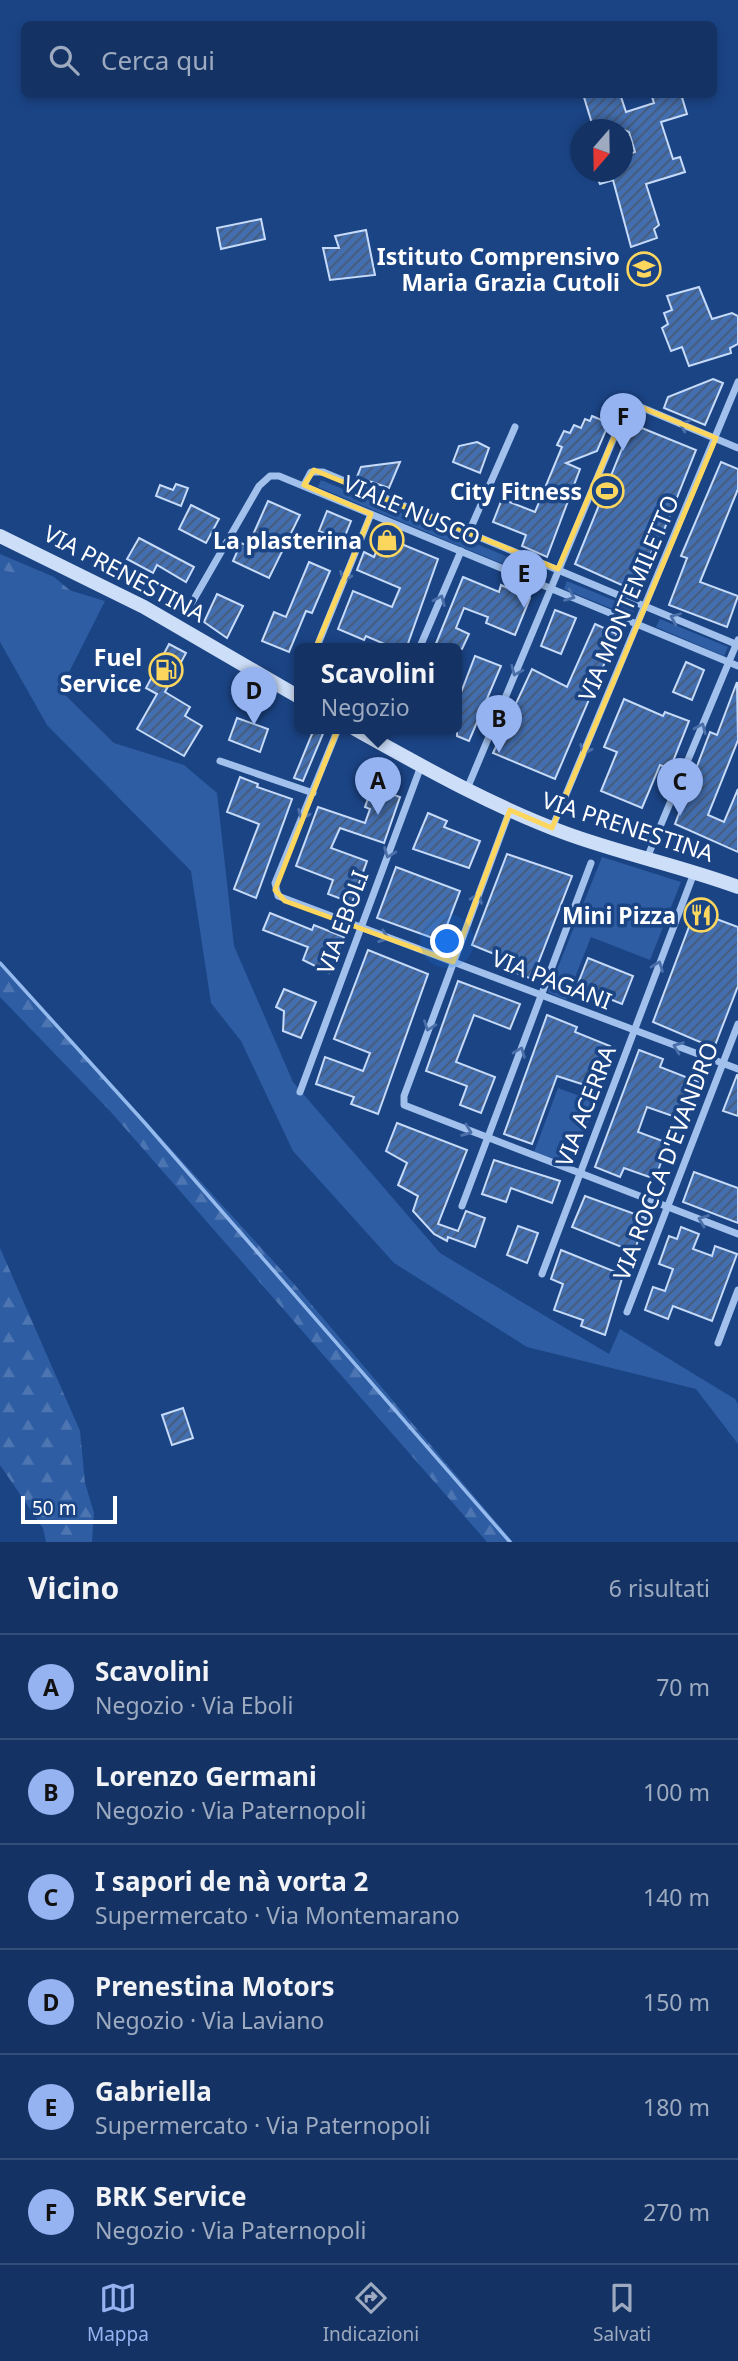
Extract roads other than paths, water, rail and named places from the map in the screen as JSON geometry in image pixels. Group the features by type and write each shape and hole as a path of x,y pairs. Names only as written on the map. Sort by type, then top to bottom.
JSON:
{"main road":[{"name":"VIA PRENESTINA","path":"0,536 144,607 294,692"},
{"name":"VIA PRENESTINA","path":"381,736 422,766 552,828 738,887"}],"street":[{"name":"VIA MONTEMILETTO","path":"552,828 639,625 738,382"},
{"path":"467,789 621,417 629,407 643,408 738,448"},
{"path":"468,532 515,427"},
{"name":"VIALE NUSCO","path":"304,485 311,472 323,471 737,643"},
{"name":"VIALE NUSCO","path":"190,606 259,486 270,476 279,476 738,666"},
{"path":"318,643 371,514"},
{"path":"422,643 461,551"},
{"path":"646,859 737,643"},
{"path":"220,761 313,793 336,734"},
{"name":"VIA EBOLI","path":"300,1092 422,766"},
{"name":"VIA PAGANI","path":"313,793 275,883 276,894 285,901 738,1069"},
{"path":"510,810 404,1096 404,1105 738,1234"},
{"path":"463,1206 591,863"},
{"name":"VIA ACERRA","path":"542,1274 694,872"},
{"name":"VIA ROCCA D'EVANDRO","path":"627,1312 738,1024"},
{"path":"718,1343 738,1290"}],"waterway":[{"path":"0,963 144,1122 510,1542"}],"place":[{"name":"Istituto Comprensivo Maria Grazia Cutoli","path":"644,269"},
{"name":"BRK Service","path":"623,451"},
{"name":"City Fitness","path":"607,491"},
{"name":"La plasterina","path":"387,540"},
{"name":"Gabriella","path":"524,608"},
{"name":"Fuel Service","path":"166,670"},
{"name":"Prenestina Motors","path":"254,725"},
{"name":"Lorenzo Germani","path":"499,753"},
{"name":"Scavolini","path":"378,815"},
{"name":"I sapori de nà vorta 2","path":"680,816"},
{"name":"Mini Pizza","path":"701,915"}]}
